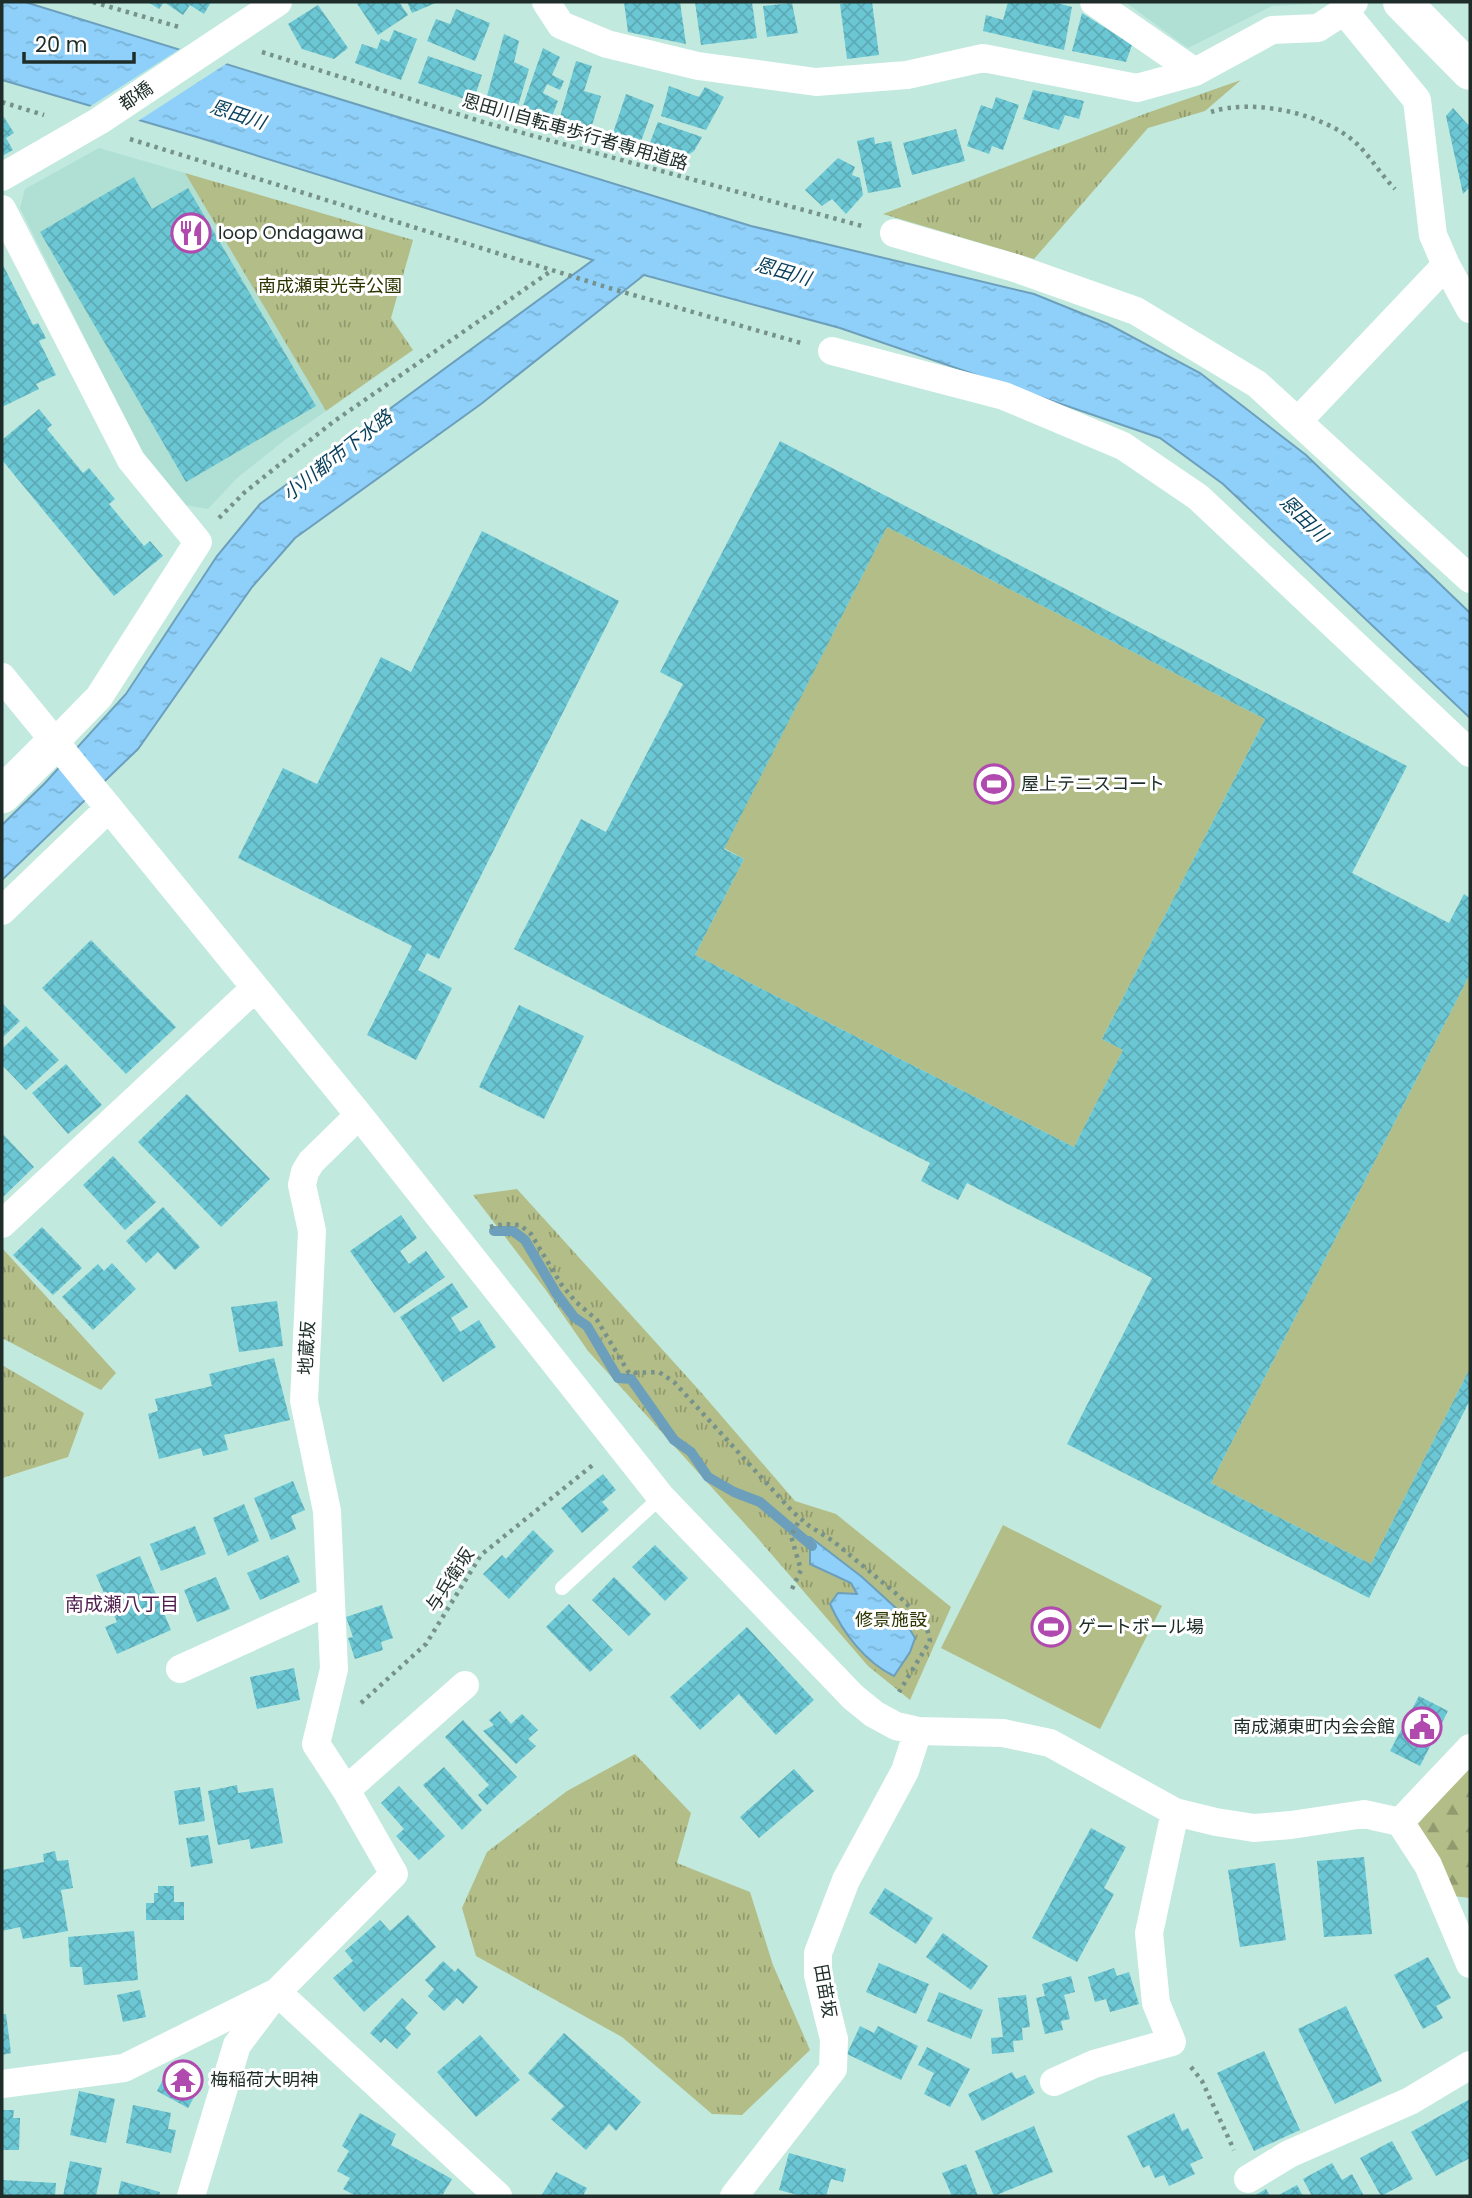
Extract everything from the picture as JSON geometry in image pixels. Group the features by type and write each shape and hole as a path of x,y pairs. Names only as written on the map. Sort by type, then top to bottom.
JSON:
{"main road":[{"path":"1402,2 1470,71"}],"street":[{"name":"都橋","path":"2,177 94,125 278,2"},
{"path":"547,2 561,25 607,44 698,66 816,82 907,75 983,58 1137,88 1195,72 1272,30 1318,28 1349,7 1417,100 1433,235 1470,309"},
{"path":"1094,2 1195,72"},
{"path":"2,209 131,460 198,542 99,697 57,745 2,794"},
{"path":"894,233 1015,268 1136,311 1256,384 1470,579"},
{"path":"1298,421 1446,265"},
{"path":"832,351 1004,396 1123,446 1198,497 1470,753"},
{"path":"2,677 359,1115 661,1497 853,1697 874,1714 896,1726 918,1731 1003,1733 1050,1743 1175,1812 1216,1822 1254,1828 1364,1814 1400,1822 1428,1865 1470,1964"},
{"path":"2,911 106,804"},
{"path":"2,1224 255,988"},
{"name":"地蔵坂","path":"316,1744 334,1669 327,1511 304,1401 312,1231 303,1185 305,1172 311,1162 359,1115"},
{"path":"180,1669 330,1601"},
{"path":"346,1790 465,1685"},
{"name":"田苗坂","path":"734,2196 833,2068 834,2039 818,1975 818,1953 846,1880 905,1770 918,1731"},
{"path":"191,2196 237,2045 277,1992 394,1874 316,1744"},
{"path":"1400,1822 1470,1748"},
{"path":"1054,2082 1094,2064 1172,2042 1156,2003 1149,1933 1175,1812"},
{"path":"2,2084 124,2068 277,1992"},
{"path":"277,1992 498,2196"},
{"path":"1248,2179 1289,2154 1410,2101 1470,2064"}],"lane":[{"path":"562,1588 661,1497"}],"path":[{"path":"93,2 186,29"},
{"name":"恩田川自転車歩行者専用道路","path":"251,49 483,122 894,233"},
{"path":"1211,112 1239,106 1284,110 1310,117 1356,143 1402,198 1430,212"},
{"path":"94,125 552,271 832,351"},
{"path":"198,542 244,492 333,422 552,271"},
{"path":"479,1230 504,1224 520,1225 531,1234 561,1284 576,1302 597,1320 629,1373 659,1373 674,1382 800,1519 869,1569 926,1625 930,1641 895,1698"},
{"name":"与兵衛坂","path":"316,1744 426,1644 481,1555 619,1444"},
{"path":"788,1596 801,1570 791,1536 800,1519"},
{"path":"1202,2081 1248,2179"}],"shaded area":[{"path":"1125,2 1314,2 1272,6 1188,48"},
{"path":"99,148 185,173 326,411 237,478 208,509 186,505 141,451 20,208 25,189"}],"green space":[{"path":"1241,80 1205,111 1148,128 1034,259 883,214 1147,113"},
{"name":"南成瀬東光寺公園","path":"185,173 413,240 391,318 413,350 326,411"},
{"name":"屋上テニスコート","path":"887,527 1265,719 1102,1039 1123,1050 1074,1147 695,955 744,859 724,848"},
{"path":"1470,974 1470,1368 1371,1564 1211,1483"},
{"name":"修景施設","path":"517,1189 699,1390 795,1501 836,1514 951,1607 910,1700 868,1666 754,1534 588,1351 545,1289 473,1195"},
{"path":"2,1248 116,1373 101,1390 2,1338"},
{"path":"2,1365 84,1413 68,1457 2,1478"},
{"name":"ゲートボール場","path":"1003,1525 1162,1606 1100,1729 941,1648"},
{"path":"635,1754 691,1813 677,1863 750,1892 773,1965 810,2050 742,2115 712,2114 622,2037 476,1956 462,1908 487,1852 567,1791"},
{"path":"1470,1765 1470,1898 1453,1896 1416,1826"}],"water":[{"path":"2,2 25,2 751,226 1034,294 1108,324 1200,373 1306,455 1470,613 1470,718 1223,484 1160,438 840,328 644,275 481,404 295,538 252,587 138,749 2,880 2,825 45,783 126,694 217,556 260,504 593,260 197,137 2,80"},
{"path":"810,1537 862,1577 898,1610 915,1638 910,1652 894,1676 864,1655 841,1626 830,1604 838,1593 857,1594 851,1583 810,1564 810,1547 802,1538"}],"pier":[{"path":"183,47 229,62 135,123 86,109"}],"building":[{"path":"148,2 164,2 159,9"},
{"path":"164,2 211,2 204,14 190,5 183,15"},
{"path":"356,2 399,2 408,15 378,35"},
{"path":"407,2 438,2 412,13"},
{"path":"624,2 680,2 686,44 628,32"},
{"path":"695,2 752,2 757,38 701,45"},
{"path":"872,2 879,55 847,59 840,4"},
{"path":"1008,2 1054,2 1072,7 1064,50 983,31 986,15 1003,20"},
{"path":"792,3 798,33 767,37 763,6"},
{"path":"318,5 348,48 334,59 302,49 288,24"},
{"path":"456,9 490,23 475,61 427,41 436,19 450,24"},
{"path":"1082,13 1132,45 1126,62 1072,51"},
{"path":"394,30 417,39 401,80 355,63 362,44 377,49 381,39 389,42"},
{"path":"504,34 519,41 514,62 529,69 515,116 499,111 502,102 487,96"},
{"path":"543,48 560,57 552,75 564,81 560,90 547,84 543,93 558,101 549,124 520,114"},
{"path":"428,56 482,75 473,102 418,83"},
{"path":"576,61 592,66 584,91 601,96 589,135 558,124"},
{"path":"669,86 699,97 705,87 724,97 706,130 661,116"},
{"path":"1033,90 1084,101 1079,119 1065,115 1059,130 1023,119"},
{"path":"626,94 654,105 638,150 610,142"},
{"path":"996,97 1019,105 1003,150 992,146 989,154 967,146 981,105 992,109"},
{"path":"1453,108 1470,127 1470,187 1463,194 1446,116"},
{"path":"4,117 14,133 6,138 13,150 2,156 2,118"},
{"path":"658,122 702,137 694,151 677,162 647,150"},
{"path":"956,129 965,161 912,175 903,143"},
{"path":"874,137 875,144 891,141 901,187 868,193 857,141"},
{"path":"838,158 855,167 852,175 860,178 863,195 846,214 832,199 822,206 805,190"},
{"path":"134,177 152,209 188,188 316,406 186,482 40,232"},
{"path":"2,263 33,325 38,323 46,338 39,341 56,375 36,384 39,389 2,407"},
{"path":"39,409 52,425 47,429 83,473 89,468 115,499 109,504 144,546 150,541 163,556 114,596 2,460 2,440"},
{"path":"780,441 1407,766 1352,873 1449,923 1464,894 1470,898 1470,974 1211,1483 1371,1564 1470,1368 1470,1400 1369,1598 1067,1444 1152,1278 967,1183 958,1200 921,1181 930,1163 514,949 581,819 606,832 683,684 660,672","holes":["887,527 1265,719 1102,1039 1123,1050 1074,1147 695,955 744,859 724,849"]},
{"path":"482,531 619,601 439,959 427,953 418,970 452,988 416,1060 367,1035 412,946 238,858 283,768 317,784 381,657 411,672"},
{"path":"91,940 176,1027 126,1074 42,988"},
{"path":"2,1003 20,1021 2,1038"},
{"path":"519,1005 584,1036 544,1119 479,1087"},
{"path":"26,1026 59,1060 26,1090 2,1065 2,1049"},
{"path":"66,1064 102,1105 68,1134 32,1093"},
{"path":"187,1094 270,1179 221,1227 138,1142"},
{"path":"2,1133 34,1167 2,1198"},
{"path":"113,1156 156,1202 125,1230 83,1185"},
{"path":"163,1207 200,1247 175,1270 158,1252 146,1263 126,1241"},
{"path":"401,1215 417,1238 400,1251 409,1264 426,1251 445,1277 394,1313 350,1251"},
{"path":"42,1227 82,1268 53,1295 13,1255"},
{"path":"112,1263 136,1289 93,1330 62,1297 98,1264 104,1271"},
{"path":"452,1283 468,1307 451,1318 460,1332 479,1320 496,1347 443,1382 400,1317"},
{"path":"277,1301 283,1346 239,1352 231,1307"},
{"path":"274,1358 290,1420 224,1435 228,1450 203,1456 201,1448 159,1459 148,1414 158,1411 155,1399 212,1386 209,1374"},
{"path":"603,1474 616,1490 602,1502 609,1510 582,1533 561,1508"},
{"path":"293,1481 305,1510 291,1516 296,1529 271,1540 254,1498"},
{"path":"244,1504 259,1541 228,1556 213,1518"},
{"path":"195,1526 206,1554 161,1571 150,1544"},
{"path":"533,1530 554,1551 509,1599 483,1574 502,1555 506,1559"},
{"path":"655,1545 688,1578 665,1601 632,1567"},
{"path":"288,1555 300,1582 260,1600 247,1573"},
{"path":"140,1556 171,1630 117,1654 105,1627 117,1622 96,1575"},
{"path":"216,1577 230,1609 197,1622 184,1590"},
{"path":"614,1577 651,1614 629,1636 592,1600"},
{"path":"569,1604 613,1650 590,1672 546,1627"},
{"path":"382,1605 393,1638 381,1642 383,1650 355,1659 348,1638 353,1637 346,1617"},
{"path":"747,1627 814,1700 776,1735 739,1694 700,1730 670,1697"},
{"path":"294,1668 300,1700 257,1709 250,1677"},
{"path":"1419,1696 1448,1711 1420,1766 1390,1751"},
{"path":"500,1711 511,1724 522,1714 538,1730 528,1739 536,1746 516,1764 483,1731 494,1725 489,1720"},
{"path":"463,1720 517,1777 487,1805 478,1795 489,1785 445,1737"},
{"path":"444,1767 482,1810 462,1830 423,1785"},
{"path":"794,1769 814,1791 759,1838 740,1817"},
{"path":"237,1785 238,1793 273,1788 283,1843 251,1849 249,1839 218,1845 208,1791"},
{"path":"399,1786 445,1836 419,1860 396,1836 404,1829 381,1803"},
{"path":"200,1787 205,1821 179,1825 174,1791"},
{"path":"1091,1828 1126,1847 1104,1888 1114,1894 1077,1962 1032,1938"},
{"path":"208,1835 213,1863 191,1867 186,1838"},
{"path":"55,1851 57,1861 68,1860 73,1888 61,1890 68,1931 23,1939 20,1927 2,1931 2,1870 44,1862 43,1854"},
{"path":"1364,1857 1372,1934 1324,1937 1317,1861"},
{"path":"1275,1863 1286,1940 1240,1947 1228,1870"},
{"path":"158,1886 174,1886 174,1902 184,1902 184,1920 146,1920 146,1903 154,1903 154,1893 158,1893"},
{"path":"885,1888 933,1918 916,1944 869,1913"},
{"path":"408,1915 436,1947 364,2012 333,1978 353,1961 345,1951 380,1920 390,1931"},
{"path":"134,1931 138,1980 84,1985 82,1967 70,1967 68,1937"},
{"path":"943,1933 988,1966 971,1990 926,1957"},
{"path":"1428,1957 1451,1998 1436,2006 1443,2018 1423,2029 1394,1975"},
{"path":"443,1961 455,1972 458,1968 478,1987 463,2004 457,1998 444,2011 428,1996 434,1989 425,1980"},
{"path":"879,1963 929,1984 916,2014 866,1992"},
{"path":"1114,1968 1117,1976 1129,1972 1139,2004 1110,2012 1106,1999 1095,2002 1088,1977"},
{"path":"1071,1976 1075,1992 1064,1995 1070,2019 1061,2021 1063,2030 1045,2034 1036,1998 1045,1996 1042,1984"},
{"path":"140,1990 146,2017 123,2022 117,1995"},
{"path":"939,1992 983,2010 971,2039 927,2021"},
{"path":"1026,1995 1030,2027 1022,2028 1023,2040 1013,2041 1014,2052 992,2054 991,2038 1003,2037 998,1998"},
{"path":"402,1998 418,2013 405,2028 411,2034 397,2049 385,2038 381,2043 370,2033"},
{"path":"1346,2006 1382,2081 1335,2104 1298,2029"},
{"path":"2,2014 6,2014 11,2053 2,2055"},
{"path":"860,2026 874,2033 878,2026 918,2046 901,2080 847,2054"},
{"path":"564,2033 641,2102 616,2131 609,2124 586,2150 551,2119 564,2106 528,2073"},
{"path":"480,2035 520,2080 476,2117 437,2072"},
{"path":"927,2047 970,2069 950,2107 924,2094 934,2073 918,2065"},
{"path":"1264,2051 1300,2130 1254,2151 1217,2073"},
{"path":"172,2062 193,2073 186,2086 197,2092 188,2108 157,2091"},
{"path":"1012,2072 1016,2079 1025,2075 1035,2093 982,2121 968,2094"},
{"path":"79,2091 115,2099 106,2143 70,2135"},
{"path":"1470,2099 1470,2158 1436,2176 1411,2132"},
{"path":"133,2105 171,2113 168,2129 176,2130 171,2153 126,2143"},
{"path":"2,2110 14,2110 13,2118 20,2118 19,2150 2,2150"},
{"path":"360,2113 396,2134 391,2145 452,2179 442,2196 356,2196 343,2189 350,2178 337,2171 349,2151 342,2146"},
{"path":"1174,2113 1182,2131 1188,2128 1203,2158 1190,2164 1195,2174 1169,2186 1164,2175 1155,2178 1149,2165 1143,2168 1127,2136"},
{"path":"1034,2126 1053,2172 994,2196 975,2151"},
{"path":"1392,2141 1413,2179 1381,2196 1360,2158"},
{"path":"789,2153 846,2169 843,2182 831,2179 826,2196 802,2196 779,2190"},
{"path":"70,2161 102,2168 96,2196 63,2196"},
{"path":"1332,2163 1342,2180 1352,2174 1364,2196 1312,2196 1303,2179"},
{"path":"966,2164 978,2196 952,2196 942,2173"},
{"path":"556,2172 587,2188 583,2196 541,2196"},
{"path":"2,2180 56,2183 55,2196 2,2196"},
{"path":"121,2181 160,2192 159,2196 118,2196"},
{"path":"1297,2185 1303,2196 1277,2196"},
{"path":"1266,2189 1270,2196 1254,2196"}],"waterway":[{"path":"494,1231 513,1231 525,1240 556,1293 574,1317 587,1326 618,1378 631,1379 674,1440 691,1452 708,1477 734,1492 760,1502 812,1546"}],"place":[{"name":"loop Ondagawa","path":"191,233"},
{"name":"屋上テニスコート","path":"994,784"},
{"name":"ゲートボール場","path":"1051,1627"},
{"name":"南成瀬東町内会会館","path":"1422,1727"},
{"name":"梅稲荷大明神","path":"183,2080"}],"district":[{"name":"南成瀬八丁目","path":"122,1604"}],"water label":[{"name":"恩田川","path":"238,114"},
{"name":"恩田川","path":"783,271"},
{"name":"小川都市下水路","path":"337,455"},
{"name":"恩田川","path":"1304,518"}]}
